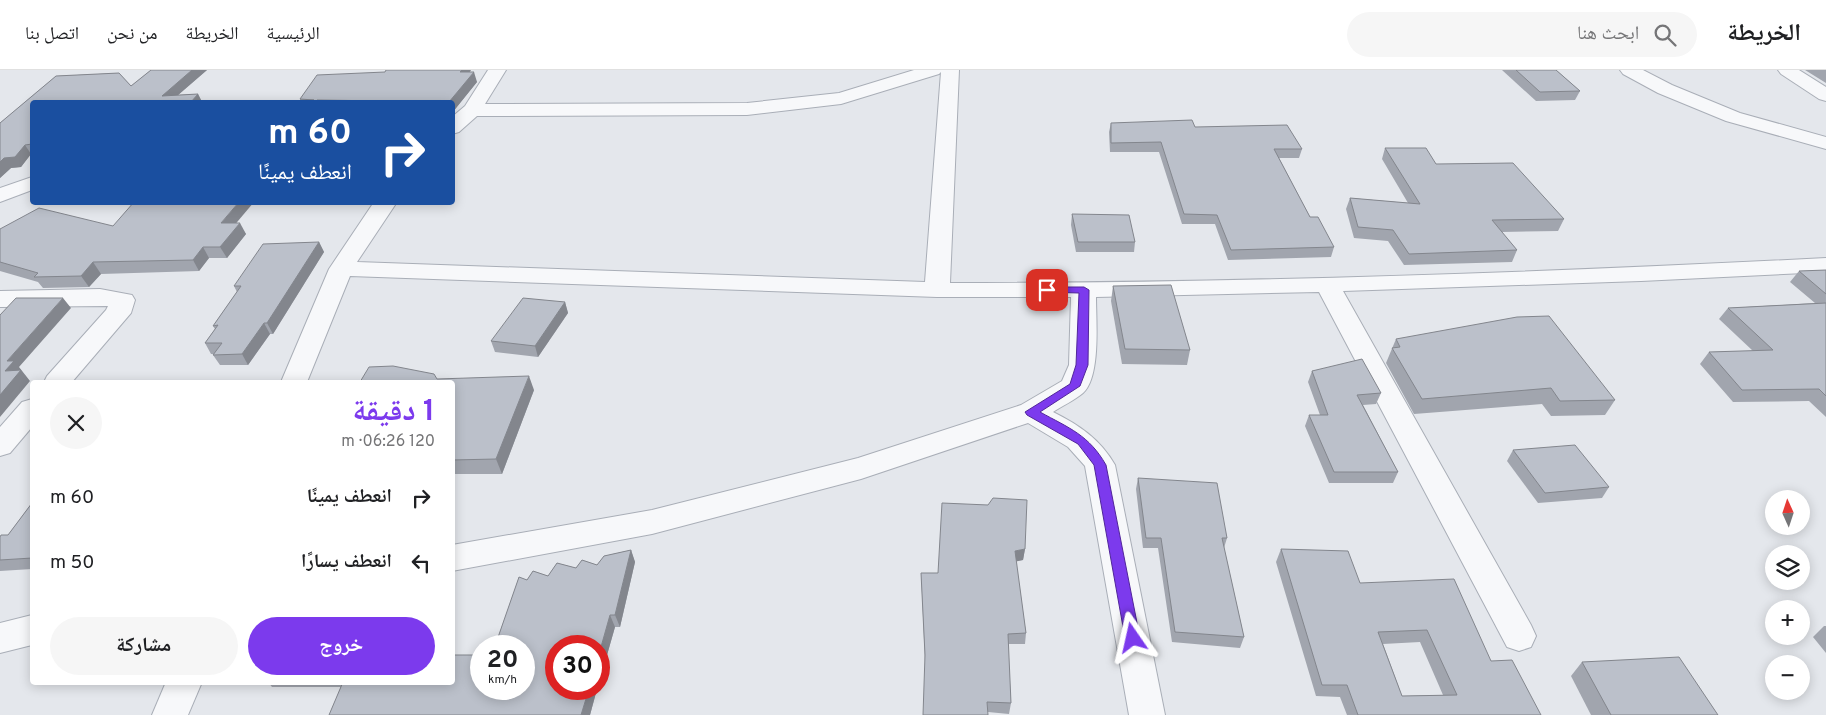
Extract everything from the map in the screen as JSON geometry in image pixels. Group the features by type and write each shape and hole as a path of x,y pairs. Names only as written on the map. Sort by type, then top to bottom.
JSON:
{"street":[{"path":"455,125 472,110 497,70"},
{"path":"472,110 747,109 841,98 933,70"},
{"path":"937,290 950,70"},
{"path":"1629,70 1665,89 1733,117 1826,143"},
{"path":"1787,70 1826,95"},
{"path":"0,195 30,184"},
{"path":"295,380 341,269 384,205"},
{"path":"341,269 937,290 1084,290 1327,285 1745,270 1826,265"},
{"path":"1327,285 1519,636"},
{"path":"455,557 652,522 861,468 1031,412 1074,386 1082,365 1084,290"},
{"path":"0,299 100,297 123,300 118,313 58,380"},
{"path":"0,446 30,412"},
{"path":"1031,412 1082,441 1100,465 1147,715"},
{"path":"0,638 30,630"},
{"path":"170,715 183,685"}],"building":[{"path":"151,70 192,70 162,96 198,94 193,100 30,100 30,144 25,145 15,157 4,158 0,162 0,123 56,76 119,73 131,86"},
{"path":"386,70 462,70 460,72 474,72 451,100 300,99 317,75 385,72"},
{"path":"1516,70 1556,70 1580,91 1540,92"},
{"path":"1192,120 1195,127 1287,125 1302,149 1274,149 1310,217 1318,217 1334,247 1231,250 1217,215 1184,214 1161,142 1111,143 1111,123"},
{"path":"1385,148 1426,148 1436,164 1513,163 1564,219 1492,220 1517,250 1409,254 1393,230 1358,227 1350,198 1420,204"},
{"path":"131,205 236,205 221,223 240,223 220,247 203,247 193,260 93,262 81,276 34,277 38,273 0,262 0,229 39,208 113,226"},
{"path":"1072,214 1129,215 1135,242 1078,242"},
{"path":"319,242 267,323 264,323 242,354 213,355 222,343 205,343 218,325 213,326 241,286 234,286 263,244"},
{"path":"1826,270 1826,294 1799,271"},
{"path":"1171,285 1190,350 1125,349 1113,286"},
{"path":"16,298 63,298 7,361 14,361 5,371 21,370 0,395 0,315"},
{"path":"523,298 565,302 535,346 491,341"},
{"path":"1826,303 1826,396 1819,389 1742,390 1709,352 1773,350 1728,308"},
{"path":"1549,316 1615,400 1560,401 1551,388 1422,399 1392,348 1400,347 1396,339 1517,317"},
{"path":"1362,359 1381,393 1357,395 1398,472 1334,472 1309,415 1328,415 1312,371"},
{"path":"393,366 434,374 437,379 529,376 496,459 455,460 455,380 361,380 369,367"},
{"path":"1575,445 1609,487 1545,493 1513,450"},
{"path":"1138,478 1217,483 1227,538 1222,538 1244,637 1175,632 1161,538 1146,538"},
{"path":"993,498 1027,500 1025,549 1015,551 1026,633 1008,634 1011,703 987,702 988,715 923,715 925,655 921,573 938,573 942,503 988,505"},
{"path":"30,506 30,558 0,560 0,537 1,535 8,535"},
{"path":"1281,549 1348,551 1360,583 1454,579 1491,661 1512,660 1541,715 1358,715 1347,685 1322,685","holes":["1427,630 1457,695 1402,696 1378,632"]},
{"path":"631,550 615,615 610,615 604,635 545,635 545,700 586,700 581,715 329,715 342,685 455,685 455,655 470,655 470,700 535,700 535,635 499,635 519,577 527,580 533,571 548,576 557,563 576,568 582,560 597,565 604,556"},
{"path":"1679,657 1718,715 1611,715 1582,662"}],"route":[{"path":"1047,290 1084,290 1082,365 1074,386 1031,412 1082,441 1100,465 1133,638"}]}
